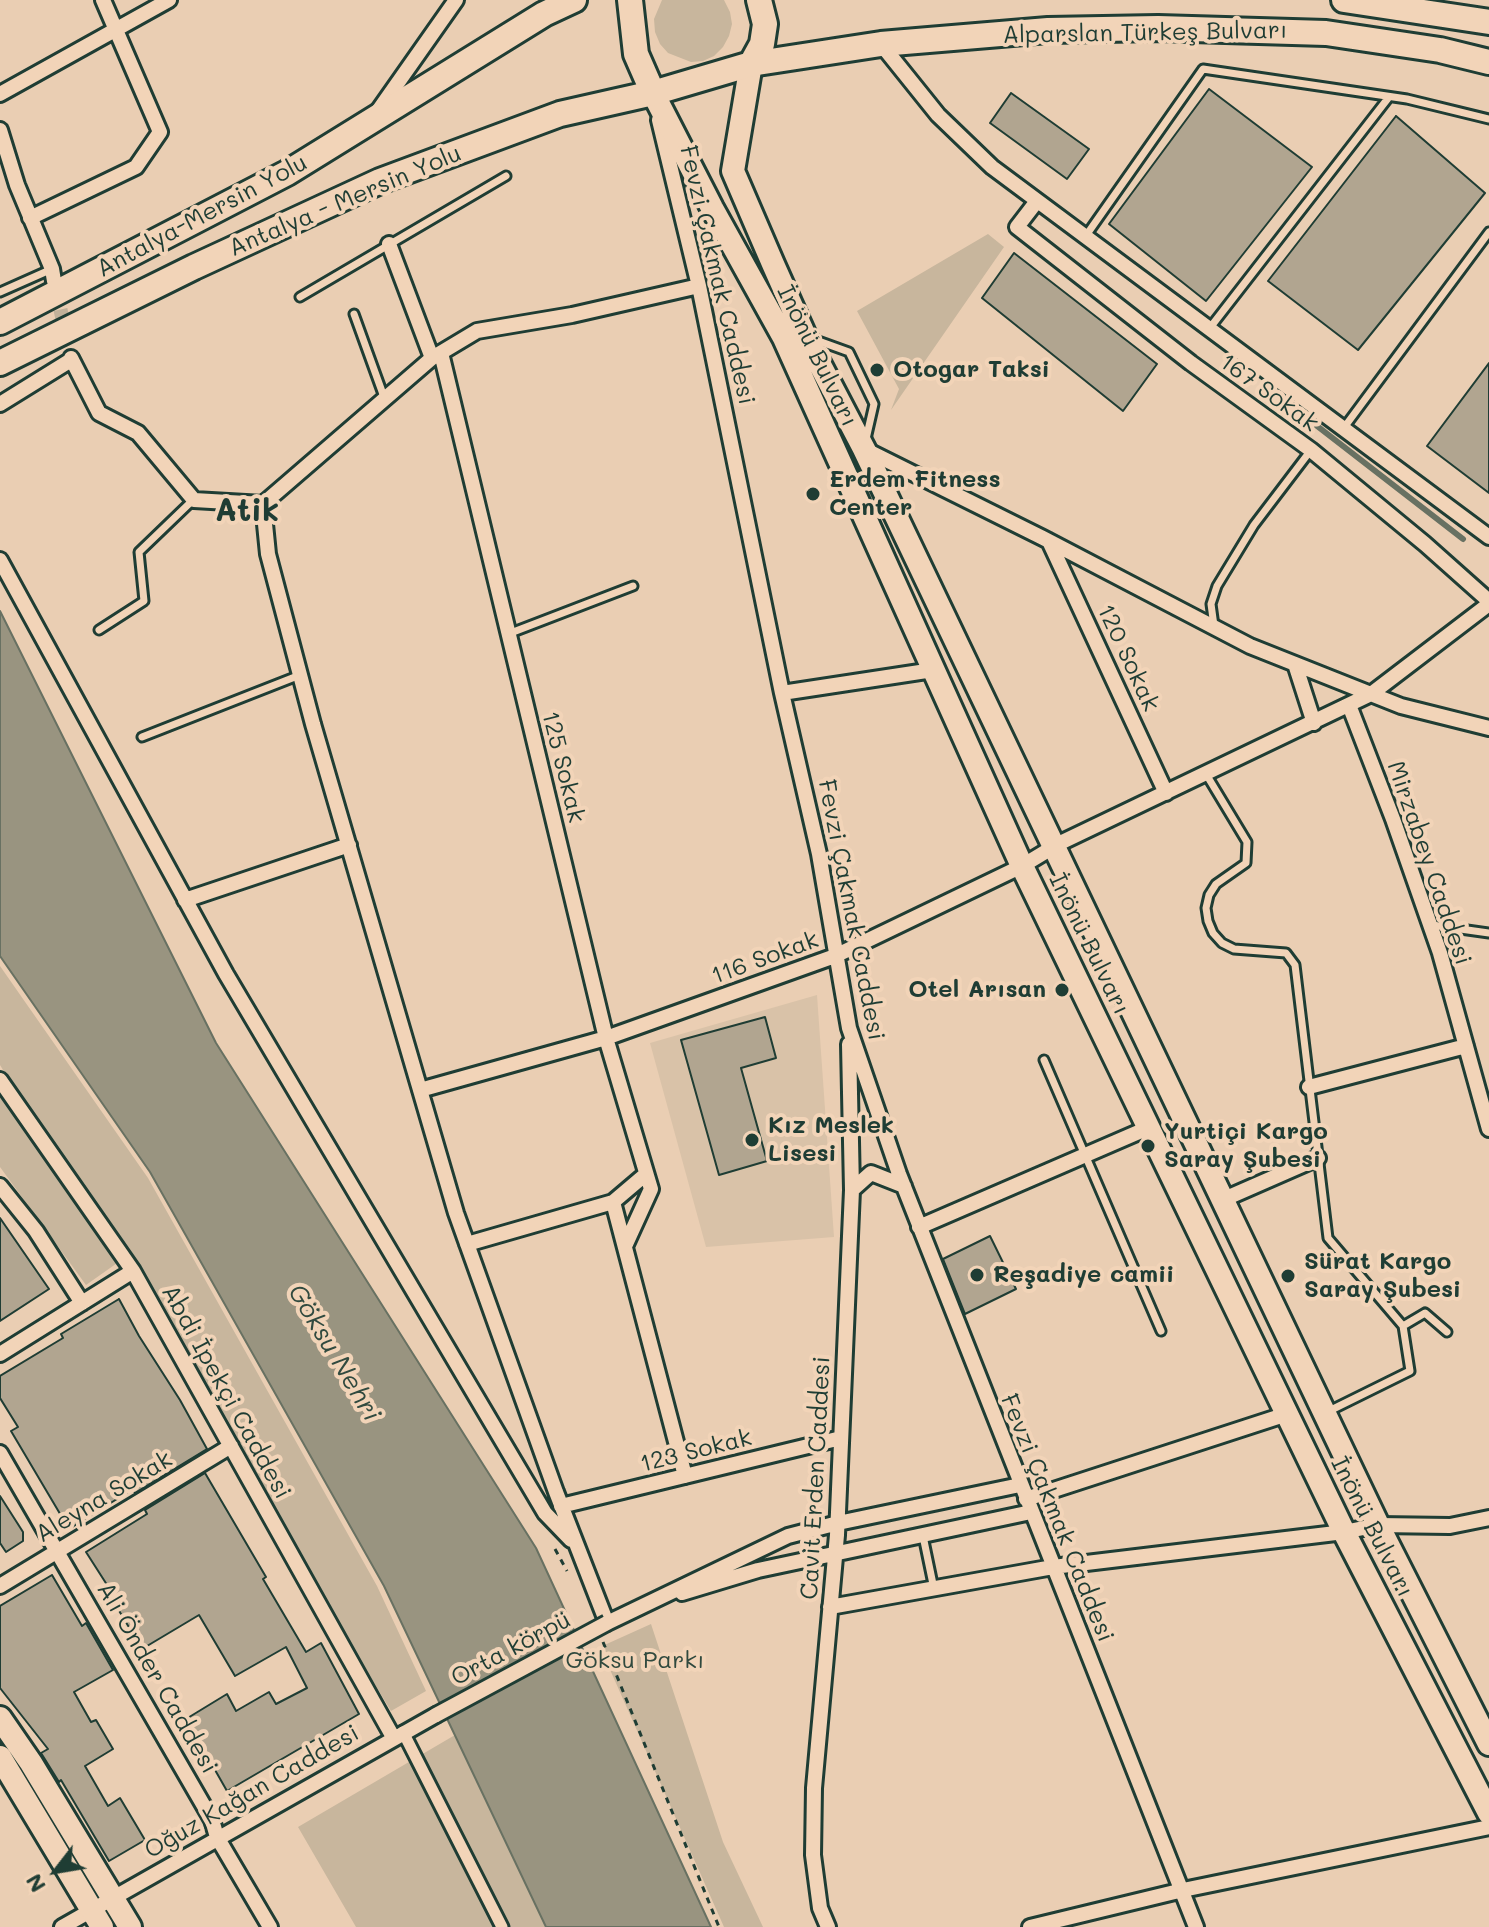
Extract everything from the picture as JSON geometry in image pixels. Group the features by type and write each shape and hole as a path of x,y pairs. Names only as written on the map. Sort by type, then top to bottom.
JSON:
{"highway":[{"path":"547,7 574,0"},
{"path":"630,0 636,54 653,93"},
{"path":"751,64 762,44 765,24 759,0"},
{"path":"1344,0 1489,22"},
{"name":"Antalya-Mersin Yolu","path":"0,322 287,173 401,104 547,7"},
{"name":"Alparslan Türkeş Bulvarı","path":"751,64 881,44 1064,30 1158,28 1326,33 1440,50 1489,62"},
{"name":"Antalya - Mersin Yolu","path":"0,363 194,267 380,181 560,114 653,93 751,64"}],"main road":[{"name":"İnönü Bulvarı","path":"751,64 733,171 805,336 864,449 1378,1525 1489,1744"},
{"name":"İnönü Bulvarı","path":"653,93 784,338 1022,866 1344,1532 1489,1813"},
{"path":"0,1718 31,1763 130,1927"},
{"path":"0,1757 96,1918"}],"street":[{"path":"30,218 136,167 160,132 103,0"},
{"path":"0,94 169,0"},
{"path":"369,123 456,0"},
{"path":"881,44 938,115 992,167 1489,537"},
{"name":"Fevzi Çakmak Caddesi","path":"653,93 699,286 782,693 819,854 849,1028 919,1227 1196,1927"},
{"path":"0,130 3,151 53,275"},
{"name":"167 Sokak","path":"1037,201 1017,227 1191,363 1311,450 1489,602"},
{"name":"125 Sokak","path":"389,244 436,355 508,634 606,1038 648,1181"},
{"path":"0,404 71,359 99,413 138,433 194,500 263,504 384,397 436,355 477,331 572,315 699,286"},
{"path":"864,449 1250,646 1401,706 1489,728"},
{"path":"263,504 268,554 300,675 467,1244 561,1506 607,1623"},
{"name":"120 Sokak","path":"1049,541 1166,793"},
{"path":"0,560 226,974 545,1513 576,1545"},
{"name":"116 Sokak","path":"420,1090 606,1038 835,956 1371,694 1489,602"},
{"path":"1295,664 1314,723"},
{"path":"782,693 933,670"},
{"name":"Mirzabey Caddesi","path":"1349,705 1430,925 1486,1105 1489,1129"},
{"path":"185,900 349,845"},
{"name":"Cavit Erden Caddesi","path":"828,1927 820,1908 813,1855 814,1788 838,1523 852,1190 849,1028"},
{"path":"1309,1087 1466,1046"},
{"name":"Abdi İpekçi Caddesi","path":"0,1080 133,1271 398,1735"},
{"path":"919,1227 1148,1128"},
{"path":"1222,1200 1318,1158"},
{"path":"852,1190 871,1173 904,1186"},
{"path":"467,1244 613,1202 648,1181"},
{"path":"626,1244 648,1181"},
{"path":"0,1186 36,1231 82,1303"},
{"path":"613,1202 685,1476"},
{"path":"0,1354 133,1271"},
{"path":"636,1607 758,1570 922,1535 1025,1498 1287,1414"},
{"name":"123 Sokak","path":"561,1506 841,1438"},
{"name":"Aleyna Sokak","path":"0,1586 231,1446"},
{"name":"Ali Önder Caddesi","path":"0,1453 212,1820 217,1837 270,1927"},
{"path":"636,1607 788,1536 838,1523 1025,1498"},
{"path":"830,1607 1053,1567 1344,1532 1378,1525 1450,1526 1489,1518"},
{"name":"Orta körpü","path":"436,1715 636,1607"},
{"name":"Oğuz Kağan Caddesi","path":"62,1927 96,1918 112,1897 436,1715"},
{"path":"398,1735 502,1927"},
{"path":"1030,1927 1183,1890 1489,1827"}],"lane":[{"path":"1085,237 1203,69 1389,97 1489,119"},
{"path":"1209,329 1389,97"},
{"path":"300,297 506,176"},
{"path":"1343,429 1489,232"},
{"path":"0,292 53,275"},
{"path":"354,314 384,397"},
{"path":"805,336 849,352 874,404 864,449"},
{"path":"1214,628 1211,604 1217,586 1254,525 1311,450"},
{"path":"99,630 144,601 139,552 194,500"},
{"path":"508,634 633,586"},
{"path":"142,737 300,675"},
{"path":"1206,774 1247,842 1246,863 1216,884 1209,895 1206,908 1208,921 1222,943 1234,949 1286,953 1295,965 1328,1238 1403,1326 1410,1371 1325,1414"},
{"path":"1430,925 1489,933"},
{"path":"1044,1060 1161,1331"},
{"path":"1403,1326 1425,1313 1447,1332"},
{"path":"922,1535 934,1589"}],"path":[{"path":"604,1645 719,1927"}],"shaded area":[{"name":"Kız Meslek Lisesi","path":"817,995 834,1237 706,1247 650,1043"}],"green space":[{"path":"662,0 724,0 732,24 723,47 703,61 691,62 668,53 655,32 654,19"},
{"path":"988,234 1004,247 891,410 899,389 857,311"},
{"path":"0,966 148,1178 377,1586 426,1691 391,1711 120,1261 86,1285 0,1167 0,1072 3,1070 0,1065"},
{"name":"Göksu Parkı","path":"651,1624 723,1842 763,1927 724,1927 600,1647"},
{"path":"455,1735 546,1927 356,1927 298,1827"}],"water":[{"name":"Göksu Nehri","path":"0,611 216,1043 536,1548 711,1927 546,1927 384,1586 150,1172 0,956"}],"building":[{"path":"1209,89 1312,167 1206,301 1109,224"},
{"path":"1011,93 1089,149 1067,179 990,123"},
{"path":"1396,116 1485,193 1358,350 1268,281"},
{"path":"1014,253 1157,364 1123,411 982,298"},
{"path":"1489,363 1489,493 1427,446"},
{"path":"765,1017 776,1058 741,1068 767,1161 719,1175 681,1040"},
{"path":"0,1218 49,1289 0,1321"},
{"name":"Reşadiye camii","path":"990,1236 1016,1289 965,1314 943,1259"},
{"path":"119,1299 207,1449 135,1493 133,1489 69,1529 11,1431 18,1427 0,1398 0,1376"},
{"path":"205,1473 306,1652 321,1643 359,1714 227,1791 186,1719 227,1694 236,1711 269,1692 276,1704 307,1688 286,1647 235,1676 199,1615 142,1649 115,1604 118,1602 86,1552"},
{"path":"0,1496 23,1532 23,1541 6,1552 0,1543"},
{"path":"52,1575 82,1626 86,1623 113,1670 74,1692 91,1722 96,1720 113,1749 85,1766 108,1806 120,1798 145,1840 109,1861 61,1780 59,1782 41,1753 48,1749 0,1688 0,1606"}],"waterway":[{"path":"1299,412 1463,539"}],"tunnel":[{"path":"56,289 71,358"}],"place":[{"name":"Otogar Taksi","path":"877,370"},
{"name":"Erdem Fitness Center","path":"813,494"},
{"name":"Otel Arısan","path":"1062,990"},
{"name":"Kız Meslek Lisesi","path":"752,1140"},
{"name":"Yurtiçi Kargo Saray Şubesi","path":"1148,1146"},
{"name":"Reşadiye camii","path":"977,1275"},
{"name":"Sürat Kargo Saray Şubesi","path":"1288,1276"}],"district":[{"name":"Atik","path":"247,511"}]}
